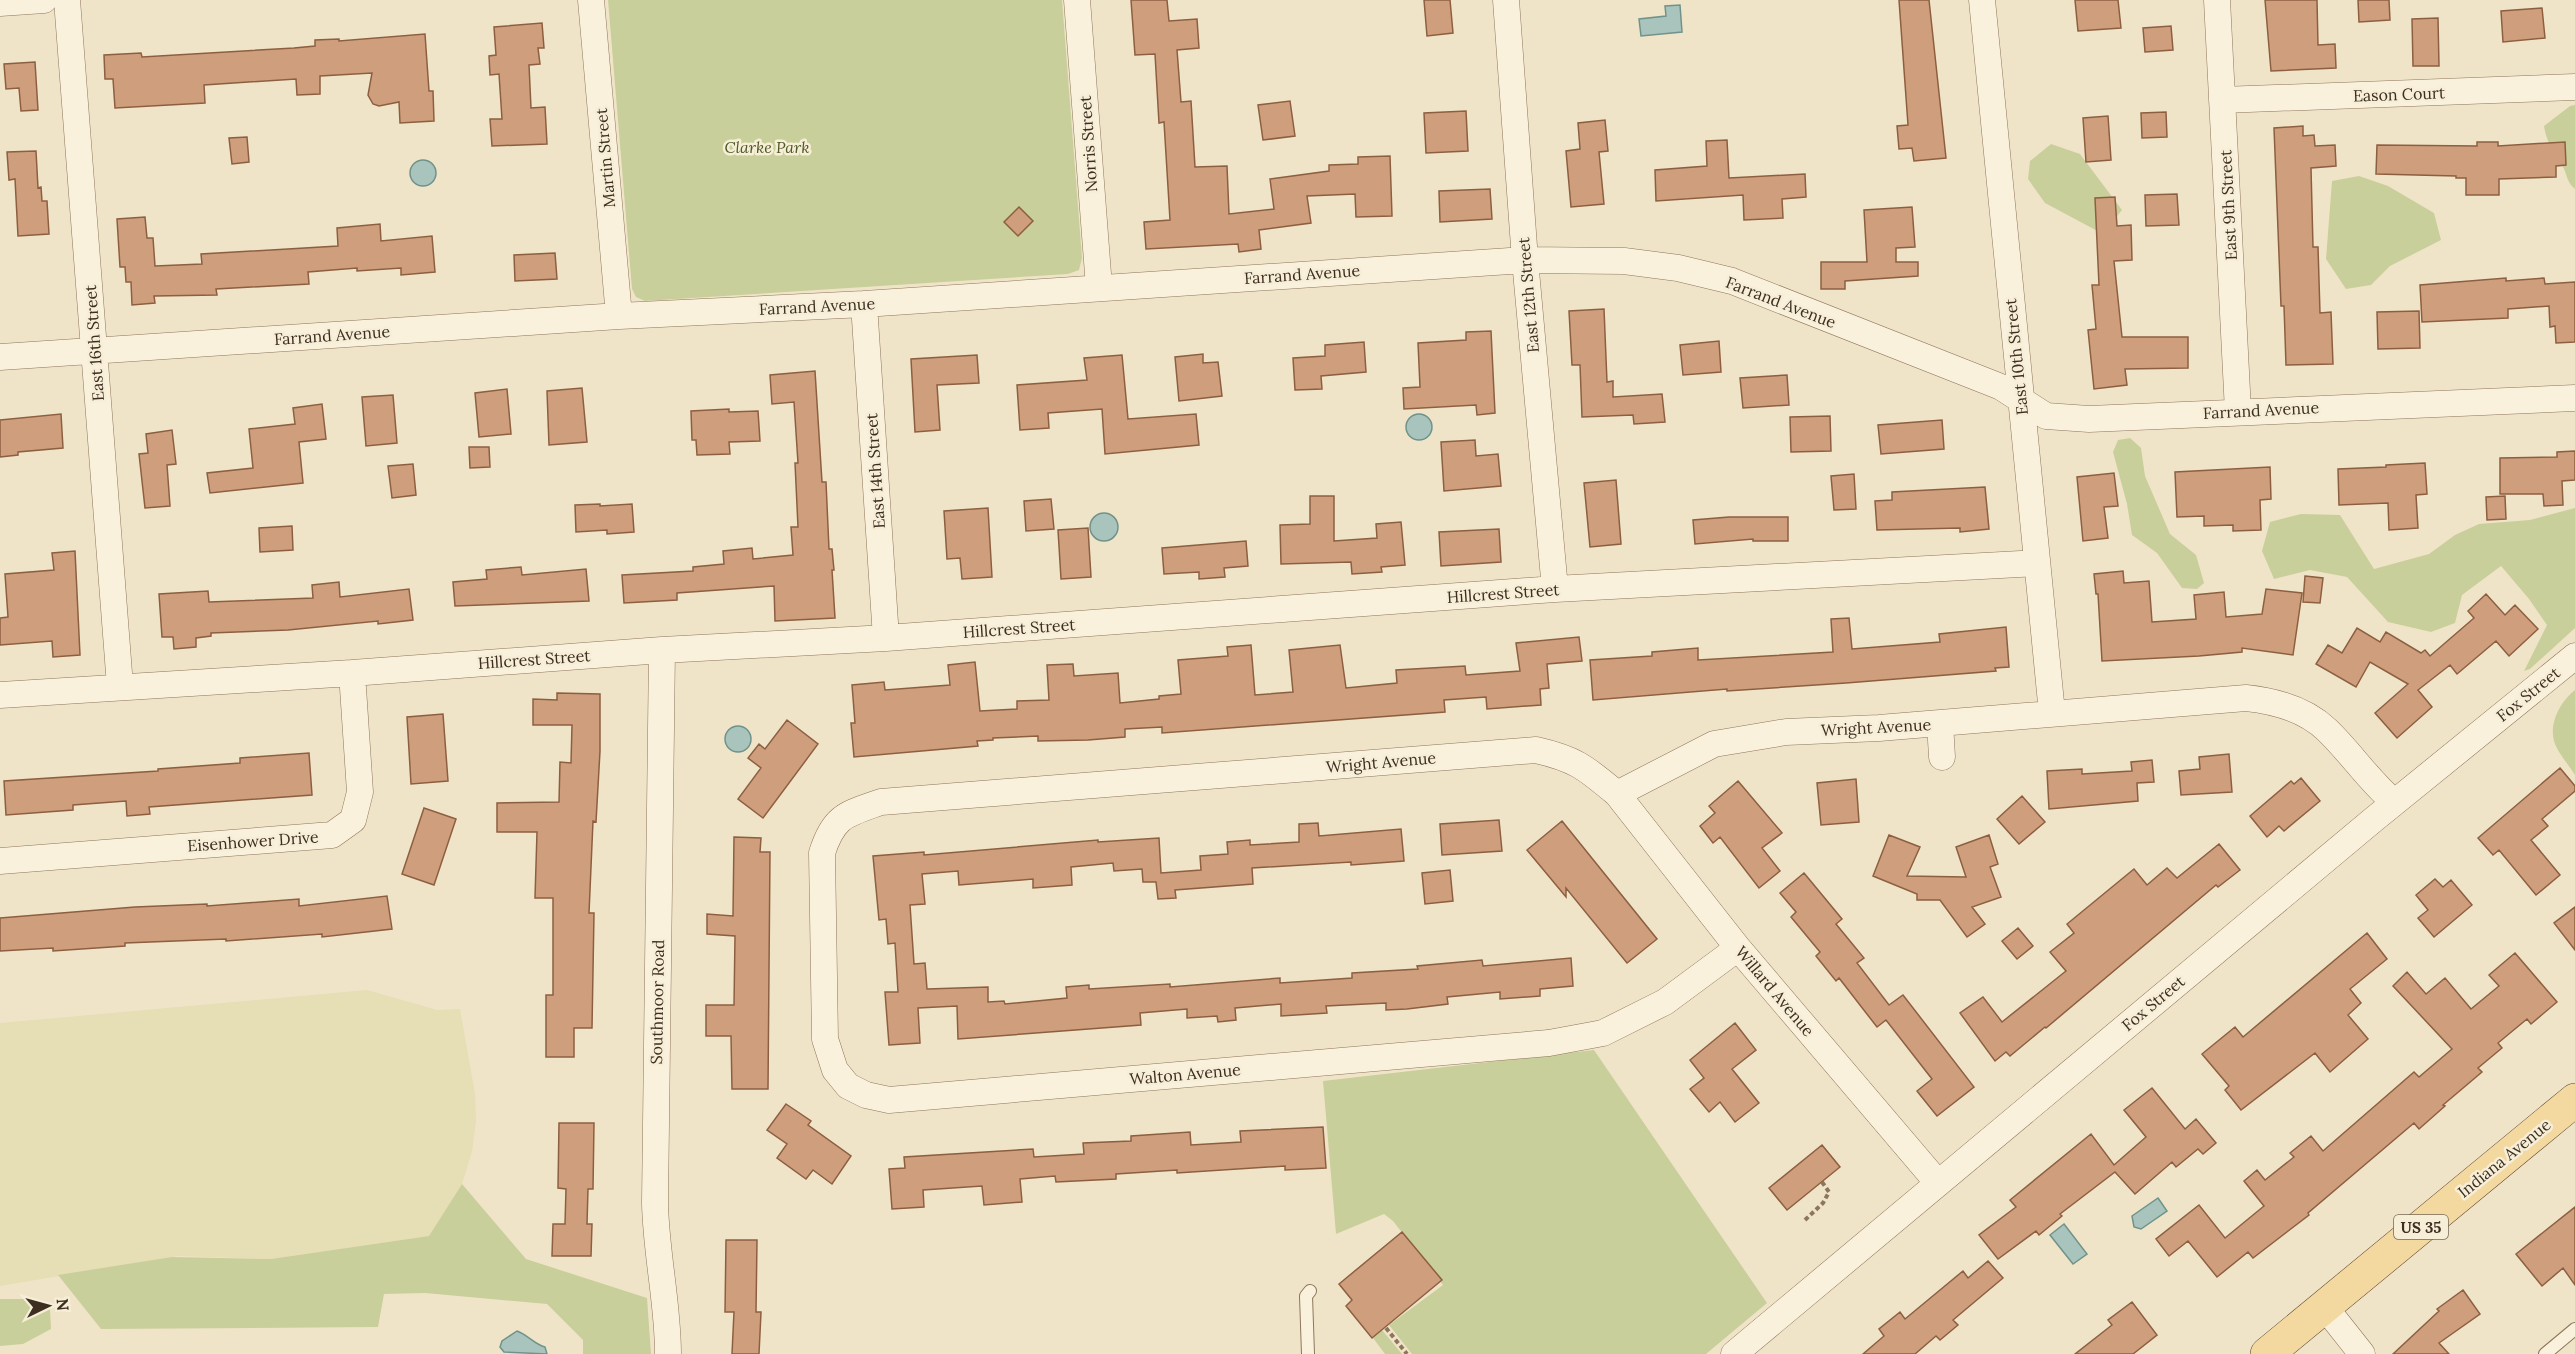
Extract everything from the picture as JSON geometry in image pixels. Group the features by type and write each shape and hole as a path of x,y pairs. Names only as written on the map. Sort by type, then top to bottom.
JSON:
{"main road":[{"name":"Indiana Avenue","path":"2267,1354 2575,1100"}],"street":[{"path":"0,3 44,0"},
{"name":"East 16th Street","path":"67,0 120,686"},
{"name":"Martin Street","path":"591,0 619,316"},
{"name":"Norris Street","path":"1077,0 1099,287"},
{"name":"East 12th Street","path":"1506,0 1525,260 1554,589"},
{"name":"East 10th Street","path":"1982,0 2052,713"},
{"name":"East 9th Street","path":"2217,0 2238,411"},
{"name":"Eason Court","path":"2222,100 2575,87"},
{"name":"Farrand Avenue","path":"0,357 619,316 864,304 1525,260 1624,261 1678,268 1732,281 2001,387 2020,397 2046,416 2090,419 2575,398"},
{"name":"East 14th Street","path":"864,304 886,638"},
{"name":"Hillcrest Street","path":"0,695 352,673 662,650 886,638 1554,589 2037,563"},
{"name":"Southmoor Road","path":"662,650 655,1203 656,1243 663,1287 668,1354"},
{"name":"Fox Street","path":"1734,1354 2394,802 2575,656"},
{"name":"Eisenhower Drive","path":"0,861 332,835 353,820 360,792 352,673"},
{"name":"Wright Avenue","path":"822,853 828,835 843,816 881,802 1536,750 1566,757 1588,770 1617,794 1714,744 1786,732 1940,723 2246,698 2268,700 2290,707 2326,729 2376,787 2394,802"},
{"name":"Wright Avenue","path":"1940,723 1942,757"},
{"name":"Willard Avenue","path":"1617,794 1738,948 1938,1183"},
{"name":"Walton Avenue","path":"822,853 825,1038 835,1070 848,1086 866,1095 889,1100 1549,1043 1603,1033 1655,1007 1738,948"},
{"path":"2324,1306 2362,1354"}],"lane":[{"path":"1308,1354 1306,1296 1310,1291"},
{"path":"2545,1354 2575,1329"}],"path":[{"path":"1805,1220 1823,1203 1829,1192 1822,1182"},
{"path":"1386,1328 1407,1354"}],"shaded area":[{"path":"367,990 437,1010 460,1009 475,1094 476,1121 472,1152 462,1184 429,1236 271,1259 178,1256 0,1286 0,1023"}],"green space":[{"name":"Clarke Park","path":"608,0 1062,0 1082,258 1079,270 1068,274 645,301 636,297 632,289"},
{"path":"2575,105 2575,189 2549,143 2544,126 2570,106"},
{"path":"2051,144 2080,154 2122,210 2103,234 2045,203 2028,179 2030,161"},
{"path":"2359,176 2388,186 2434,213 2441,240 2390,266 2371,285 2346,289 2326,259 2332,181"},
{"path":"2130,438 2141,448 2145,476 2170,534 2196,555 2204,583 2197,589 2182,588 2157,553 2132,535 2127,504 2113,452 2118,440"},
{"path":"2575,508 2575,628 2530,669 2524,671 2547,625 2501,566 2462,595 2455,623 2431,632 2388,622 2347,577 2310,570 2274,579 2262,551 2270,522 2301,514 2340,515 2374,569 2429,554 2455,535 2479,524 2530,520"},
{"path":"2575,690 2575,775 2558,750 2554,741 2553,727 2557,712"},
{"path":"1594,1050 1767,1303 1706,1354 1412,1354 1389,1325 1443,1285 1393,1221 1384,1214 1336,1234 1323,1081"},
{"path":"462,1184 526,1259 647,1298 651,1354 583,1354 583,1340 547,1304 425,1293 384,1294 378,1327 101,1329 58,1275 172,1257 271,1259 429,1236"},
{"path":"0,1299 29,1299 50,1309 51,1329 23,1344 0,1346"},
{"path":"1382,1330 1402,1354 1385,1354 1373,1338"}],"water":[{"path":"1680,5 1682,32 1641,36 1639,19 1666,16 1665,6"},
{"path":"423,160 432,164 436,173 432,182 423,186 414,182 410,173 414,164"},
{"path":"1419,414 1428,418 1432,427 1428,436 1419,440 1410,436 1406,427 1410,418"},
{"path":"1104,513 1114,517 1118,527 1114,537 1104,541 1094,537 1090,527 1094,517"},
{"path":"738,726 747,730 751,739 747,748 738,752 729,748 725,739 729,730"},
{"path":"2158,1198 2167,1211 2141,1229 2134,1227 2132,1216"},
{"path":"2064,1224 2087,1254 2073,1264 2050,1235"},
{"path":"517,1331 545,1347 547,1354 504,1352 500,1347 502,1341"}],"building":[{"path":"1131,0 1167,0 1169,21 1197,19 1199,48 1177,50 1181,102 1191,101 1195,167 1227,166 1229,214 1274,209 1270,179 1329,171 1329,165 1358,164 1358,157 1390,156 1392,216 1356,217 1355,194 1307,196 1311,223 1259,230 1261,249 1239,252 1238,244 1146,249 1144,222 1170,220 1164,122 1159,123 1155,54 1135,55"},
{"path":"1424,0 1450,0 1453,33 1427,36"},
{"path":"1899,0 1929,0 1946,158 1914,161 1912,148 1899,149 1897,126 1908,125"},
{"path":"2075,0 2118,0 2121,28 2078,31"},
{"path":"2265,0 2317,0 2318,45 2335,44 2336,68 2271,71"},
{"path":"2358,0 2389,0 2390,20 2359,22"},
{"path":"2542,8 2545,38 2503,42 2501,11"},
{"path":"2438,18 2439,66 2413,66 2412,19"},
{"path":"542,23 544,48 538,48 540,64 529,65 531,108 545,107 547,144 492,146 490,119 502,119 499,74 490,75 489,56 496,55 494,27"},
{"path":"2171,26 2173,50 2145,52 2143,28"},
{"path":"425,34 429,91 433,91 434,121 400,123 399,102 379,106 373,104 368,95 372,73 320,76 320,94 297,95 296,79 204,85 205,103 115,108 113,79 105,79 104,55 141,53 142,57 294,48 315,46 315,40 339,39 339,41"},
{"path":"35,62 38,110 21,111 19,88 6,89 4,64"},
{"path":"1290,101 1295,136 1263,140 1258,105"},
{"path":"1466,111 1468,151 1426,153 1424,113"},
{"path":"2166,112 2167,137 2142,138 2141,113"},
{"path":"2108,116 2111,160 2086,162 2083,118"},
{"path":"1605,120 1608,151 1599,152 1604,204 1571,207 1566,151 1580,149 1578,123"},
{"path":"2303,126 2303,136 2314,135 2315,146 2335,145 2336,166 2311,168 2313,247 2318,247 2320,313 2331,312 2333,364 2286,365 2284,306 2281,306 2274,128"},
{"path":"247,137 249,162 232,164 229,138"},
{"path":"1727,140 1729,178 1805,174 1806,197 1782,199 1783,218 1744,220 1743,195 1656,201 1655,170 1707,166 1706,141"},
{"path":"2477,142 2498,142 2498,146 2565,142 2566,165 2556,166 2556,177 2499,179 2499,195 2466,195 2466,178 2456,178 2456,176 2376,174 2377,145 2477,146"},
{"path":"36,151 38,188 41,187 42,201 47,201 49,234 18,236 15,179 9,180 7,152"},
{"path":"1490,189 1492,219 1440,222 1439,191"},
{"path":"2177,194 2179,225 2146,226 2145,195"},
{"path":"2115,197 2117,226 2131,225 2132,260 2114,261 2122,337 2188,337 2188,368 2125,369 2127,385 2094,389 2088,330 2096,329 2092,285 2099,285 2095,198"},
{"path":"1019,207 1033,221 1018,236 1004,222"},
{"path":"1912,207 1915,247 1896,248 1896,262 1918,262 1918,276 1845,281 1845,289 1821,289 1821,262 1867,262 1864,210"},
{"path":"145,217 147,238 153,238 155,266 202,264 201,254 338,246 337,228 380,224 381,241 432,236 435,272 401,275 401,268 357,271 357,268 308,272 309,284 216,289 217,295 154,296 155,303 132,305 131,282 126,282 125,267 120,267 117,219"},
{"path":"555,253 557,279 515,281 514,255"},
{"path":"2506,278 2506,281 2544,278 2545,284 2575,282 2575,342 2556,343 2555,326 2550,327 2549,306 2508,309 2508,318 2422,322 2420,285"},
{"path":"1604,309 1607,382 1613,381 1613,397 1662,394 1665,422 1634,424 1633,415 1582,417 1580,365 1572,365 1569,311"},
{"path":"2419,311 2420,348 2378,349 2377,312"},
{"path":"1491,331 1495,413 1477,415 1476,405 1404,409 1403,388 1420,387 1418,343 1466,340 1466,332"},
{"path":"1719,341 1721,372 1683,375 1680,345"},
{"path":"1364,342 1366,372 1321,376 1322,389 1295,390 1293,358 1325,356 1325,345"},
{"path":"1203,354 1203,363 1218,362 1222,396 1179,401 1175,357"},
{"path":"977,355 979,383 937,385 940,430 915,432 911,359"},
{"path":"1122,355 1128,419 1196,414 1199,445 1105,454 1102,409 1048,413 1049,428 1020,430 1017,385 1087,380 1084,358"},
{"path":"815,371 822,482 826,482 829,549 832,549 834,570 832,570 835,618 775,621 774,586 677,593 677,600 624,603 622,575 693,571 693,567 724,564 723,551 752,548 753,559 793,555 791,527 798,527 795,463 798,463 794,402 772,404 770,375"},
{"path":"1787,375 1789,405 1743,408 1740,378"},
{"path":"582,388 587,442 549,445 547,391"},
{"path":"507,389 511,434 479,437 475,393"},
{"path":"393,395 397,443 366,446 362,397"},
{"path":"322,404 326,439 299,442 303,483 210,493 207,473 253,468 249,429 295,424 293,408"},
{"path":"729,409 729,412 758,411 760,441 729,442 730,454 697,455 696,440 692,440 691,411"},
{"path":"61,414 63,448 18,452 18,455 0,457 0,420"},
{"path":"1830,416 1831,451 1791,452 1790,417"},
{"path":"1942,420 1944,449 1881,454 1878,425"},
{"path":"172,430 176,464 167,465 170,506 145,508 139,454 148,453 146,434"},
{"path":"1475,440 1476,456 1498,454 1501,486 1444,491 1441,442"},
{"path":"469,447 489,447 490,467 470,468"},
{"path":"2575,451 2575,480 2562,481 2563,505 2544,506 2543,494 2500,494 2500,458 2557,457 2557,452"},
{"path":"2425,463 2427,494 2416,495 2418,528 2389,530 2388,503 2339,505 2338,469"},
{"path":"413,464 416,495 392,498 388,466"},
{"path":"2270,467 2271,499 2260,500 2261,530 2233,531 2233,525 2204,526 2204,516 2177,517 2175,472"},
{"path":"2114,473 2118,506 2104,507 2108,538 2083,541 2077,477"},
{"path":"1854,474 1856,509 1834,510 1831,476"},
{"path":"1616,480 1621,544 1590,547 1584,483"},
{"path":"1985,487 1989,529 1960,532 1960,528 1877,530 1875,501 1892,500 1892,492"},
{"path":"1310,496 1334,496 1334,541 1377,538 1376,524 1401,522 1405,565 1381,567 1382,572 1352,574 1351,562 1281,564 1280,525 1310,524"},
{"path":"2505,496 2506,519 2487,520 2486,497"},
{"path":"1051,499 1054,529 1026,531 1024,501"},
{"path":"600,504 600,506 632,504 634,532 607,534 607,530 576,532 575,505"},
{"path":"988,508 992,577 962,579 960,558 947,559 944,511"},
{"path":"1729,517 1788,517 1788,541 1753,541 1753,539 1695,544 1693,520"},
{"path":"292,526 293,550 260,552 259,528"},
{"path":"1088,528 1091,577 1061,579 1058,530"},
{"path":"1499,529 1501,562 1441,566 1439,532"},
{"path":"1246,541 1248,566 1224,568 1225,577 1199,579 1199,572 1164,574 1162,548"},
{"path":"75,551 80,655 53,657 52,641 0,645 0,618 8,617 5,574 54,570 52,553"},
{"path":"521,567 522,575 586,569 589,601 455,606 453,582 487,579 486,570"},
{"path":"2123,571 2124,583 2149,581 2152,622 2196,619 2194,595 2224,592 2226,617 2262,614 2266,589 2302,593 2293,655 2242,648 2242,652 2199,656 2102,661 2098,594 2096,594 2094,574"},
{"path":"2305,576 2323,578 2320,603 2303,602"},
{"path":"339,582 340,597 409,589 413,620 288,630 211,633 211,636 196,638 196,647 174,649 173,637 162,637 159,594 208,591 209,602 313,598 312,585"},
{"path":"2486,594 2505,615 2515,605 2538,629 2509,656 2496,641 2457,674 2450,665 2418,690 2432,707 2397,738 2375,713 2408,684 2370,662 2356,687 2316,664 2328,645 2342,653 2357,628 2380,642 2386,632 2421,653 2425,650 2430,656 2474,618 2468,611"},
{"path":"1849,618 1852,649 1940,642 1939,634 2006,627 2009,667 1995,668 1996,671 1846,683 1727,691 1727,689 1593,700 1590,660 1652,656 1652,652 1698,648 1698,660 1833,652 1831,619"},
{"path":"1579,637 1582,661 1547,664 1549,688 1540,689 1541,705 1487,709 1486,697 1444,700 1445,712 1162,733 1162,727 1125,729 1125,737 1088,740 1038,741 1038,736 993,738 993,740 977,741 978,746 854,757 851,723 855,723 852,685 884,682 885,690 950,685 948,665 975,662 980,711 1017,709 1017,701 1049,700 1047,665 1073,664 1074,676 1118,673 1120,703 1181,694 1178,660 1228,656 1227,647 1251,645 1255,695 1293,692 1289,650 1340,645 1346,688 1397,683 1396,670 1465,666 1466,675 1520,671 1516,643"},
{"path":"557,693 600,694 600,751 596,822 593,821 589,913 594,913 592,1028 574,1028 574,1057 546,1057 546,995 553,995 553,898 535,898 537,832 497,832 497,803 559,802 560,762 571,763 572,725 533,725 533,699 557,700"},
{"path":"443,714 448,781 411,784 407,717"},
{"path":"787,720 818,744 763,818 738,799 761,768 748,758 759,744 765,749"},
{"path":"309,753 312,795 149,807 150,814 127,816 126,801 73,805 73,810 6,815 4,781 158,771 158,769 240,763 240,758"},
{"path":"2229,754 2232,792 2181,795 2179,771 2200,769 2199,757"},
{"path":"2152,760 2154,782 2137,783 2138,801 2049,809 2047,771 2082,769 2082,774 2132,771 2131,762"},
{"path":"2560,768 2575,786 2575,791 2542,819 2548,826 2531,840 2560,875 2536,895 2499,850 2493,855 2478,838"},
{"path":"2301,778 2320,801 2284,831 2279,826 2267,837 2250,816 2291,781 2294,784"},
{"path":"1856,779 1859,822 1821,825 1817,783"},
{"path":"1738,781 1782,833 1762,848 1780,871 1759,888 1720,837 1713,843 1700,826 1715,813 1709,806"},
{"path":"2022,796 2045,822 2019,844 1997,819"},
{"path":"424,808 456,819 434,885 402,874"},
{"path":"1499,820 1502,851 1442,855 1440,824"},
{"path":"1562,821 1657,939 1627,963 1566,888 1566,897 1527,850"},
{"path":"1318,823 1319,836 1401,829 1404,861 1252,868 1253,884 1175,890 1176,898 1158,899 1156,882 1143,882 1142,869 1114,871 1113,863 1071,867 1072,885 1033,888 1033,879 959,885 958,871 922,874 925,904 910,905 914,964 925,963 927,989 988,987 988,1002 1004,1001 1005,1004 1067,998 1066,987 1089,985 1089,989 1170,984 1170,987 1280,978 1280,983 1352,978 1352,973 1418,969 1417,966 1482,960 1483,966 1571,958 1573,986 1540,989 1540,996 1500,999 1500,992 1447,997 1448,1004 1407,1009 1386,1010 1386,1003 1326,1006 1327,1013 1281,1016 1281,1004 1235,1008 1236,1020 1218,1022 1217,1016 1187,1018 1187,1009 1140,1013 1141,1025 958,1039 957,1006 918,1008 920,1043 889,1045 885,992 898,992 895,943 888,944 886,919 879,920 873,856 924,852 924,855 1098,840 1098,842 1159,838 1161,873 1201,870 1200,856 1228,854 1227,842 1250,840 1250,845 1299,842 1299,824"},
{"path":"1889,835 1920,847 1907,876 1966,877 1956,847 1989,835 1998,864 1990,867 2001,897 1972,907 1985,924 1967,937 1940,900 1917,900 1917,894 1873,876"},
{"path":"734,837 761,838 760,852 770,852 768,1089 732,1089 731,1036 706,1036 706,1005 734,1005 735,936 707,934 707,914 733,916"},
{"path":"2219,844 2240,870 2218,887 2216,885 2046,1028 2010,1056 2006,1052 1995,1061 1960,1013 1983,997 2002,1022 2066,971 2050,952 2074,933 2067,924 2134,869 2147,885 2167,868 2177,878"},
{"path":"1450,870 1453,901 1425,904 1422,873"},
{"path":"1804,873 1842,919 1836,924 1864,958 1857,963 1889,1005 1903,995 1974,1087 1937,1116 1917,1091 1932,1079 1886,1020 1877,1027 1839,978 1836,981 1816,956 1820,952 1791,917 1796,912 1780,893"},
{"path":"2435,879 2443,887 2451,880 2472,905 2434,937 2418,918 2428,910 2416,895"},
{"path":"387,896 392,929 322,937 322,934 226,941 226,939 125,943 125,946 53,951 53,948 0,951 0,918 135,907 207,904 207,906 299,899 299,906"},
{"path":"2575,907 2575,950 2554,923"},
{"path":"2018,928 2033,946 2017,959 2002,941"},
{"path":"2367,933 2387,959 2350,989 2361,1003 2348,1015 2368,1039 2330,1072 2315,1053 2241,1110 2225,1090 2229,1086 2202,1054 2235,1027 2243,1037"},
{"path":"2515,953 2557,1002 2531,1024 2527,1019 2498,1043 2502,1048 2478,1068 2482,1072 2419,1129 2414,1123 2308,1213 2309,1215 2253,1258 2248,1252 2217,1277 2188,1241 2169,1256 2156,1239 2199,1205 2225,1238 2264,1206 2244,1181 2257,1170 2265,1180 2294,1157 2290,1153 2311,1136 2323,1151 2414,1072 2419,1077 2452,1049 2393,986 2407,972 2426,994 2445,978 2471,1009 2499,986 2489,975"},
{"path":"1735,1023 1756,1050 1732,1069 1759,1103 1735,1122 1720,1102 1709,1112 1690,1089 1704,1078 1690,1060"},
{"path":"2152,1088 2185,1129 2196,1119 2216,1143 2203,1154 2198,1149 2176,1167 2172,1162 2135,1194 2115,1172 2060,1214 2062,1216 2039,1235 2036,1231 1998,1259 1979,1235 2016,1207 2010,1200 2091,1134 2114,1165 2146,1137 2124,1110"},
{"path":"786,1104 811,1121 808,1125 851,1156 832,1184 813,1170 806,1179 777,1158 787,1144 767,1130"},
{"path":"559,1123 594,1123 593,1189 588,1189 587,1224 592,1224 591,1256 552,1256 553,1224 565,1224 566,1189 558,1188"},
{"path":"1323,1127 1326,1168 1285,1170 1285,1166 1177,1173 1177,1170 1116,1174 1116,1179 1056,1182 1055,1176 1020,1179 1022,1202 984,1205 982,1186 923,1190 924,1207 892,1209 889,1169 905,1168 904,1157 1033,1149 1034,1157 1084,1154 1083,1143 1131,1141 1131,1136 1190,1132 1191,1145 1241,1142 1240,1131"},
{"path":"1822,1145 1840,1167 1787,1210 1769,1188"},
{"path":"2575,1207 2575,1285 2563,1268 2542,1286 2516,1254"},
{"path":"1402,1232 1442,1280 1372,1338 1346,1306 1352,1300 1339,1284"},
{"path":"726,1240 757,1240 756,1312 761,1312 759,1354 732,1354 734,1312 725,1312"},
{"path":"1988,1261 2003,1278 1953,1320 1958,1325 1940,1340 1936,1336 1915,1354 1863,1354 1884,1336 1879,1329 1900,1312 1905,1319 1963,1271 1968,1278"},
{"path":"2463,1290 2480,1314 2439,1343 2449,1354 2393,1354 2439,1311 2437,1309"},
{"path":"2132,1302 2157,1335 2133,1354 2075,1354 2112,1325 2108,1320"}]}
